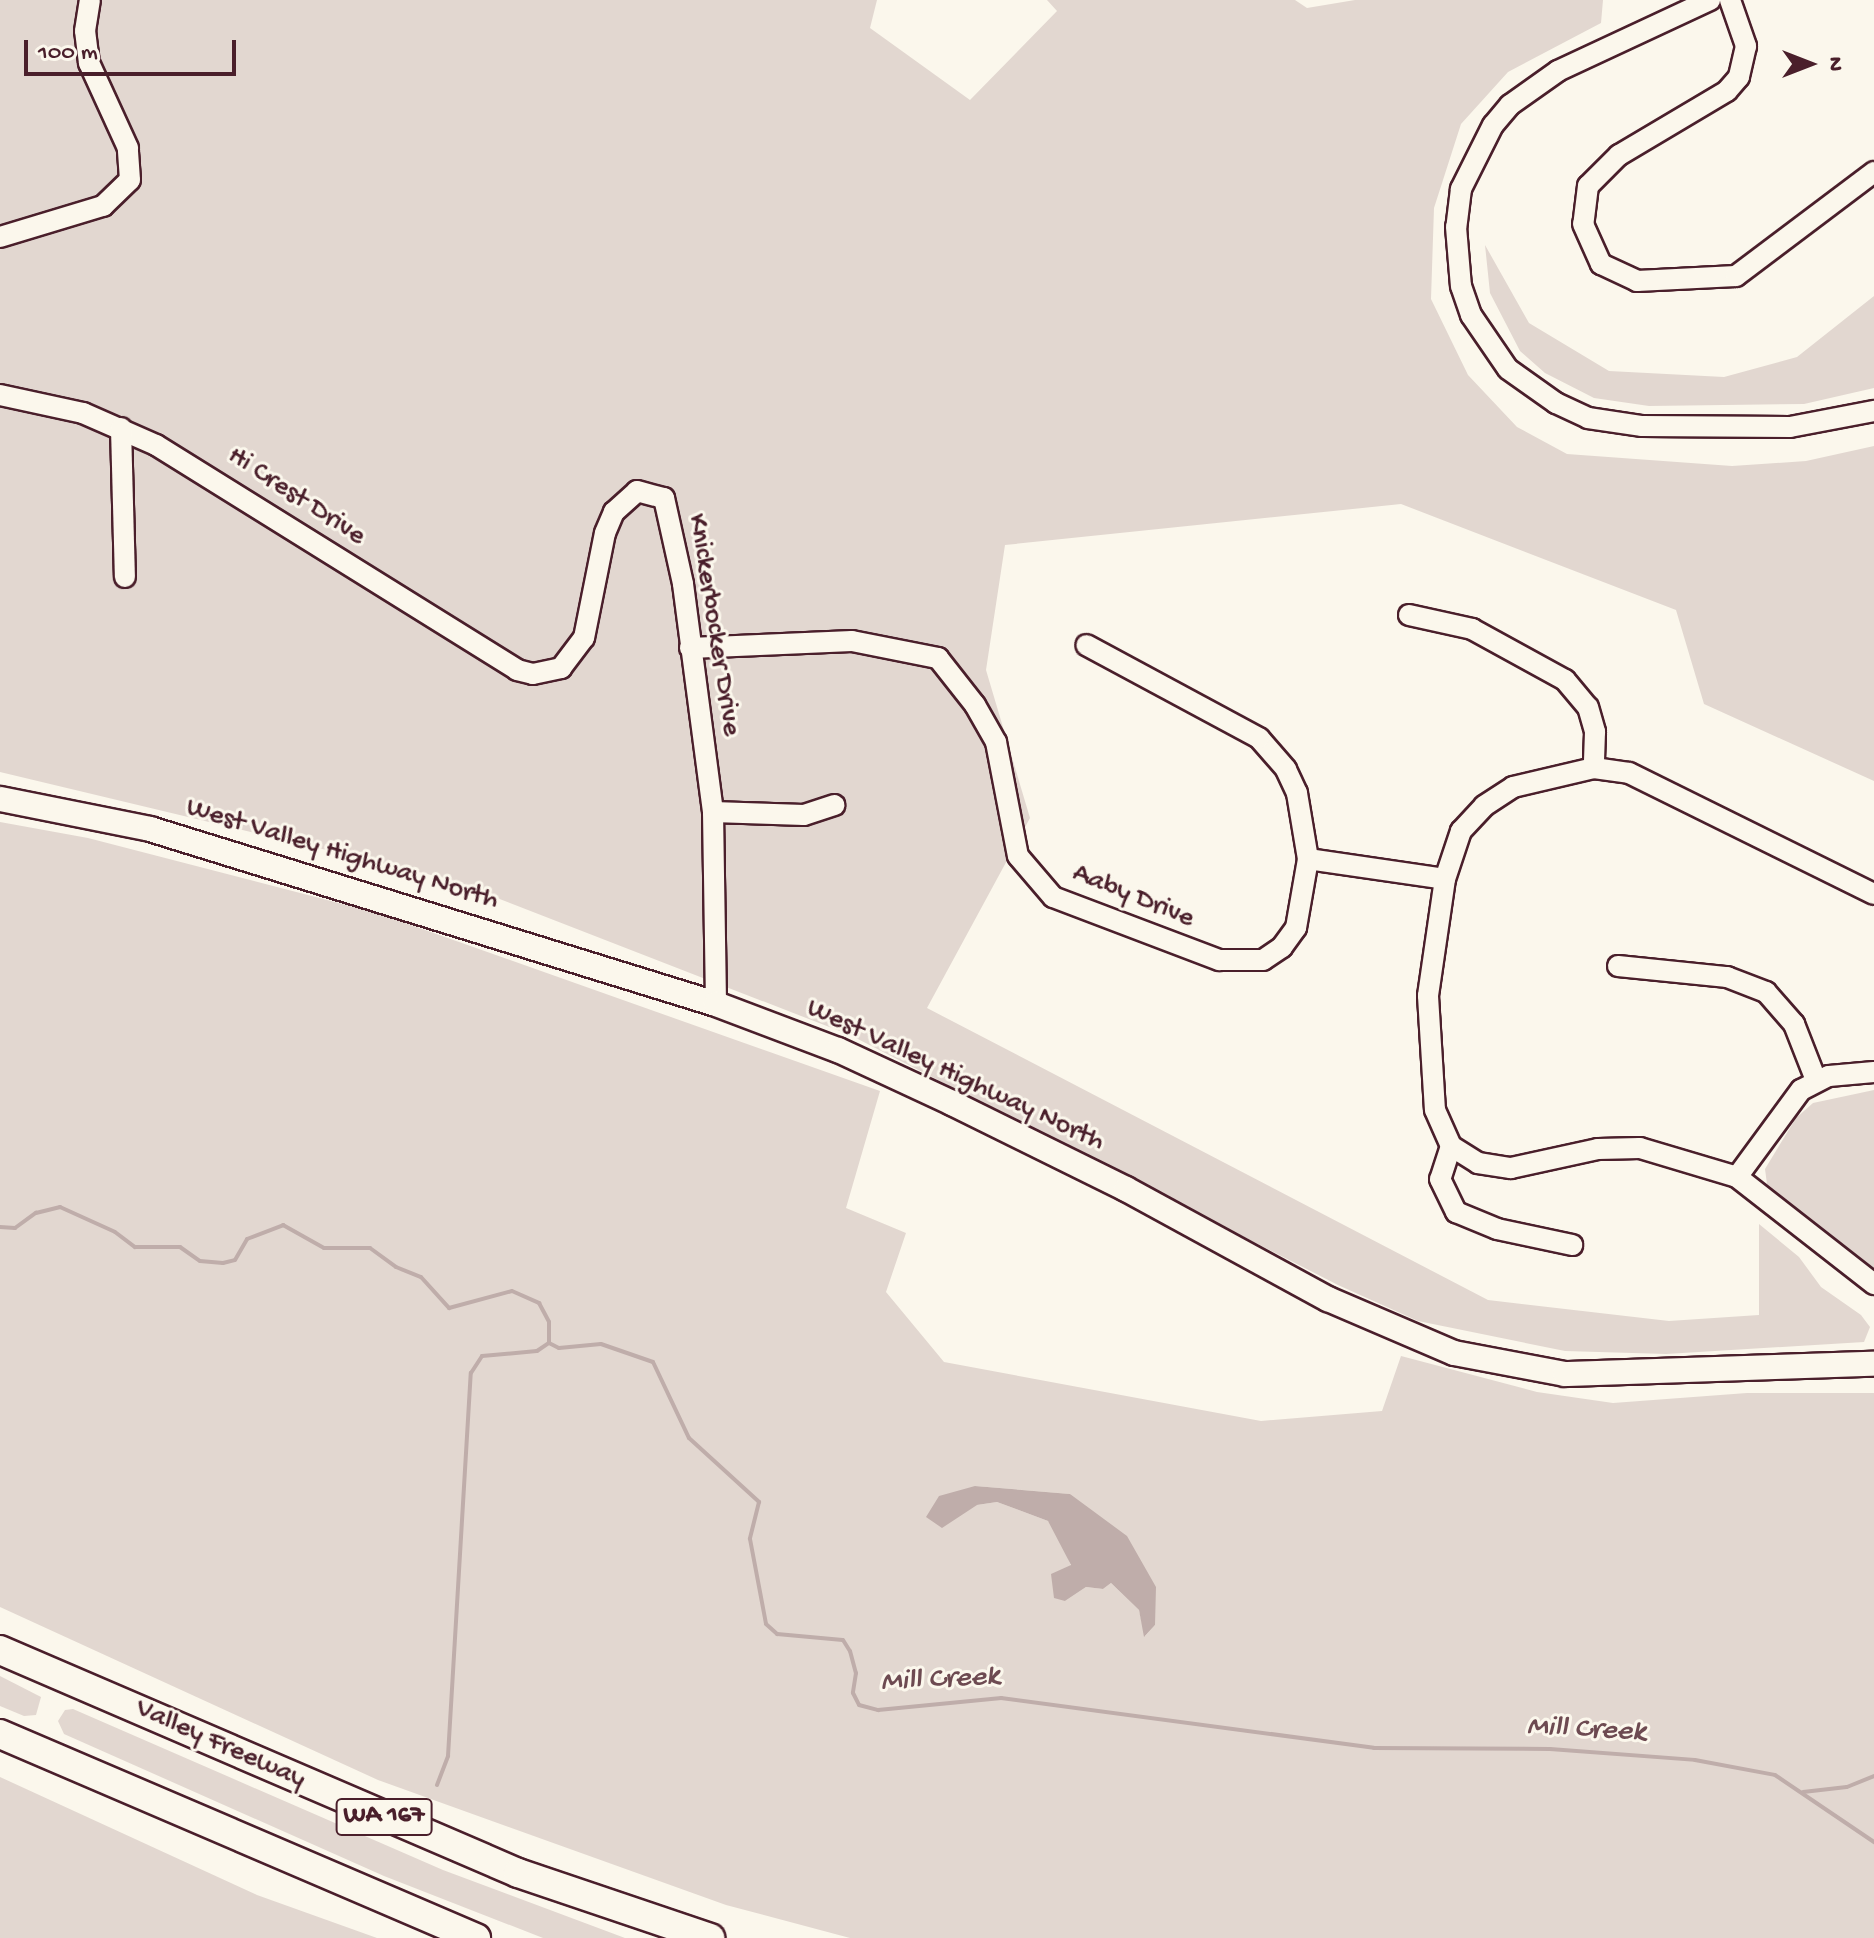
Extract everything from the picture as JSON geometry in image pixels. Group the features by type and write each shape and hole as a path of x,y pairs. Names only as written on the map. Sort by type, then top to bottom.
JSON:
{"highway":[{"path":"0,1642 65,1678"},
{"name":"Valley Freeway","path":"0,1650 518,1873 710,1938"},
{"name":"WA 167","path":"0,1734 476,1938"}],"main road":[{"name":"West Valley Highway North","path":"0,799 150,829 716,1004 838,1050 1126,1189 1328,1299 1454,1353 1565,1374 1874,1364"}],"street":[{"path":"0,237 94,210 118,196 130,180 128,148 89,63 85,31 90,0"},
{"path":"1710,0 1558,71 1510,105 1493,125 1461,189 1456,227 1461,286 1471,315 1508,369 1556,403 1588,418 1642,426 1790,427 1874,411"},
{"path":"1730,0 1746,46 1739,77 1727,91 1619,155 1588,186 1583,224 1601,264 1637,281 1736,276 1874,172"},
{"name":"Hi Crest Drive","path":"0,395 83,413 121,428 190,463 517,670 547,674"},
{"path":"121,428 125,577"},
{"name":"Knickerbocker Drive","path":"547,674 561,668 584,638 605,533 614,512 637,491 664,498 671,515 713,812 716,1004"},
{"path":"1409,615 1472,629 1565,680 1588,707 1595,732 1594,768"},
{"name":"Aaby Drive","path":"690,648 852,641 938,658 996,742 1018,856 1032,877 1053,897 1084,912 1219,960 1263,960 1282,947 1296,928 1308,859 1297,793 1275,752 1086,645"},
{"path":"1874,894 1629,773 1594,768 1513,787 1484,806 1461,831 1445,879 1428,996 1435,1110 1451,1146 1478,1163 1511,1168 1598,1149 1640,1148 1737,1177 1874,1284"},
{"path":"713,812 804,815 834,805"},
{"path":"1308,859 1445,879"},
{"path":"1618,966 1727,977 1766,992 1794,1024 1816,1080"},
{"path":"1737,1177 1781,1110 1816,1080 1874,1072"},
{"path":"1451,1146 1440,1179 1456,1212 1497,1229 1572,1245"}],"shaded area":[{"path":"0,0 877,0 870,28 970,100 1057,11 1047,0 1295,0 1307,8 1355,0 1603,0 1601,23 1508,72 1461,124 1434,208 1431,299 1468,375 1517,427 1567,454 1732,466 1806,461 1874,446 1874,781 1704,704 1676,610 1401,504 1005,545 986,670 1030,818 927,1008 1488,1300 1669,1321 1759,1315 1759,1224 1799,1257 1821,1287 1861,1315 1870,1327 1864,1342 1666,1354 1565,1351 1418,1321 1338,1285 850,1035 448,879 0,772"},
{"path":"1485,245 1529,323 1609,371 1724,377 1797,357 1874,296 1874,388 1804,404 1649,406 1594,398 1545,373 1520,351 1490,293"},
{"path":"0,822 88,838 377,913 880,1091 846,1208 906,1233 886,1292 944,1362 1261,1421 1382,1411 1401,1356 1537,1392 1613,1403 1747,1393 1874,1393 1874,1938 850,1938 726,1905 378,1780 0,1607","holes":["975,1486 1070,1494 1155,1625 1145,1636 1139,1610 1111,1583 1103,1589 1086,1587 1065,1601 1071,1566 1058,1532 1048,1521 997,1502 977,1505"]},
{"path":"1874,1090 1874,1268 1767,1184 1765,1169 1796,1118 1813,1103"},
{"path":"975,1486 1070,1494 1127,1536 1156,1587 1155,1625 1144,1637 1139,1610 1111,1583 1103,1589 1086,1587 1065,1601 1054,1598 1051,1574 1071,1565 1048,1521 997,1502 977,1505 942,1528 926,1517 939,1496"},
{"path":"0,1676 41,1697 36,1715 24,1716 0,1706"},
{"path":"73,1709 443,1870 625,1938 543,1938 384,1876 64,1734 58,1721 65,1710"},
{"path":"0,1777 257,1895 377,1938 0,1938"}],"waterway":[{"name":"Mill Creek","path":"0,1227 15,1228 36,1213 60,1207 115,1232 135,1247 180,1247 200,1261 223,1263 235,1260 247,1239 283,1225 324,1248 370,1248 396,1267 421,1277 449,1308 512,1291 539,1303 549,1322 549,1343 559,1348 601,1344 653,1362 689,1438 759,1502 750,1539 766,1624 777,1634 843,1640 850,1651 856,1673 853,1693 859,1705 878,1710 1001,1698 1374,1748 1550,1749 1695,1760 1775,1775 1874,1842"},
{"path":"437,1785 448,1756 471,1373 482,1356 537,1351 549,1343"},
{"path":"1803,1792 1847,1787 1874,1776"}]}
